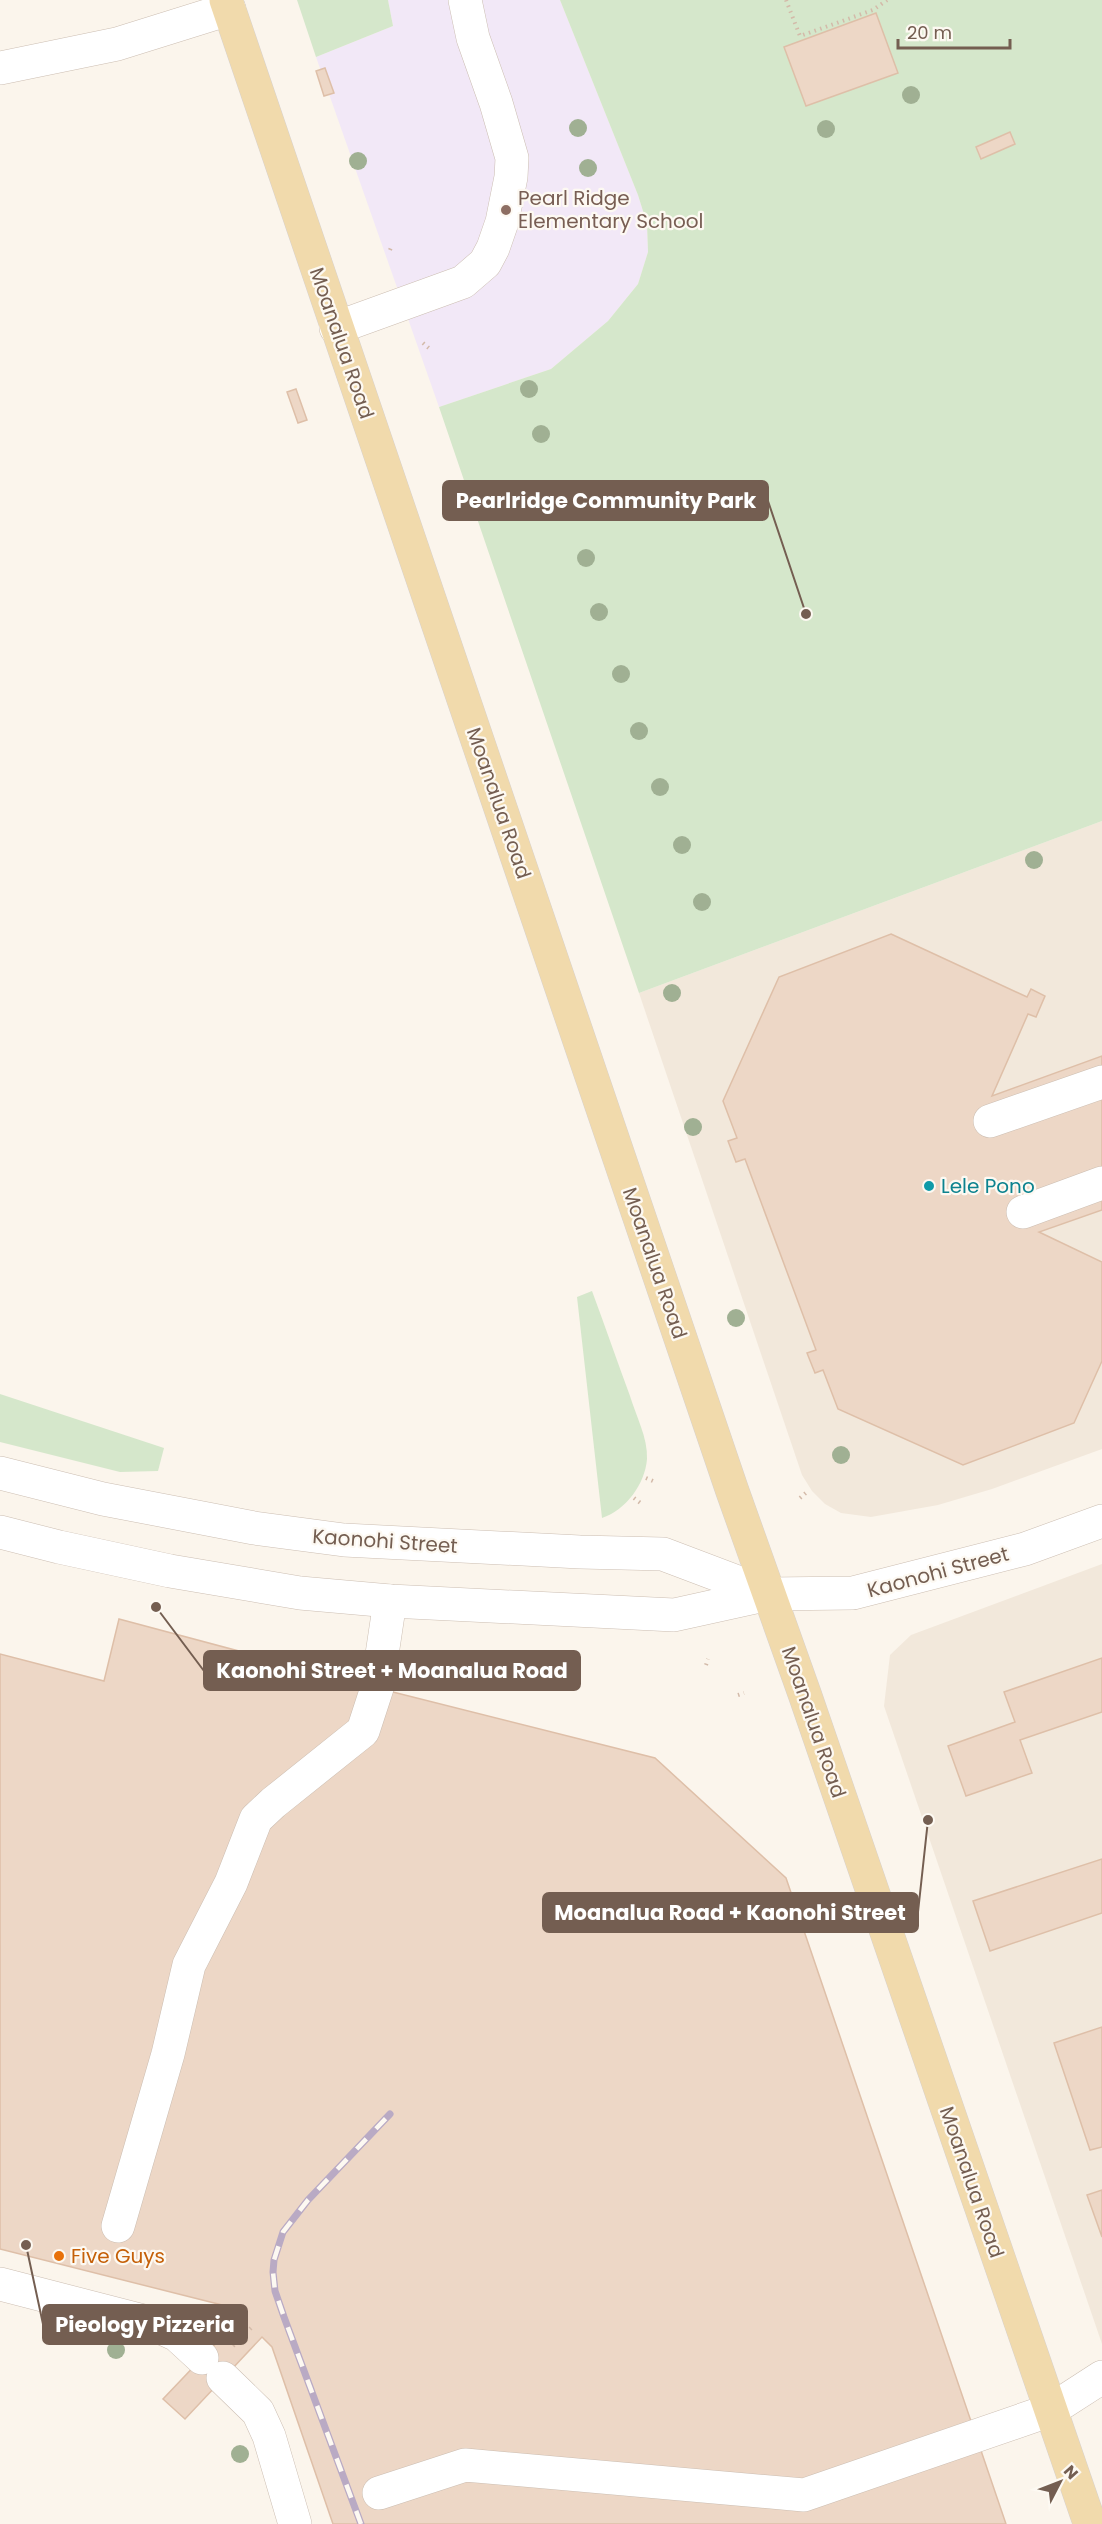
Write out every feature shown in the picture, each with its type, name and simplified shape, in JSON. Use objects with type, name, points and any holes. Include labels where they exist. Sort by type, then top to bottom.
[{"type":"main road","name":"Moanalua Road","points":[[227,4],[769,1594],[1090,2524]]},
{"type":"street","points":[[336,328],[463,282],[485,263],[493,248],[504,211],[511,177],[512,158],[473,38],[465,0]]},
{"type":"street","points":[[0,68],[117,44],[227,4]]},
{"type":"street","points":[[990,1121],[1102,1082]]},
{"type":"street","points":[[1023,1212],[1102,1184]]},
{"type":"street","name":"Kaonohi Street","points":[[0,1473],[103,1499],[254,1528],[332,1538],[580,1552],[663,1554],[769,1594]]},
{"type":"street","name":"Kaonohi Street","points":[[2,1541],[59,1547],[182,1573],[300,1593],[674,1615],[769,1594],[853,1593],[1024,1549],[1102,1521]]},
{"type":"street","points":[[118,2226],[168,2054],[189,1965],[231,1882],[256,1819],[363,1731],[377,1688],[390,1600]]},
{"type":"street","points":[[0,2284],[151,2323],[177,2336],[218,2362],[258,2412],[269,2436],[295,2524]]},
{"type":"street","points":[[379,2493],[465,2465],[804,2495],[1051,2410],[1102,2377]]},
{"type":"path","points":[[786,0],[800,36],[873,10],[887,0]]},
{"type":"path","points":[[390,250],[392,245]]},
{"type":"path","points":[[423,344],[430,349]]},
{"type":"path","points":[[646,1478],[656,1482]]},
{"type":"path","points":[[800,1498],[807,1492]]},
{"type":"path","points":[[634,1498],[643,1505]]},
{"type":"path","points":[[706,1665],[708,1659]]},
{"type":"path","points":[[738,1695],[744,1693]]},
{"type":"path","points":[[218,2362],[252,2327]]},
{"type":"shaded area","name":"Pearl Ridge Elementary School","points":[[388,0],[560,0],[638,195],[647,224],[648,252],[638,284],[608,321],[551,369],[439,407],[316,57],[393,26]]},
{"type":"shaded area","name":"Lele Pono","points":[[1102,821],[1102,1449],[992,1489],[938,1505],[871,1517],[841,1513],[825,1504],[812,1491],[802,1475],[639,993]]},
{"type":"shaded area","points":[[1102,1564],[1102,2344],[884,1706],[890,1655],[911,1635]]},
{"type":"green space","points":[[297,0],[388,0],[393,26],[316,57]]},
{"type":"green space","points":[[560,0],[1102,0],[1102,821],[639,993],[439,407],[551,369],[608,321],[638,284],[648,252],[647,224],[638,195]]},
{"type":"green space","points":[[592,1291],[641,1427],[647,1451],[642,1478],[633,1495],[619,1509],[602,1518],[577,1297]]},
{"type":"green space","points":[[0,1394],[164,1448],[158,1471],[120,1472],[0,1442]]},
{"type":"building","points":[[876,13],[898,73],[806,106],[784,47]]},
{"type":"building","points":[[325,68],[334,93],[324,96],[316,71]]},
{"type":"building","points":[[1010,132],[1015,144],[981,159],[976,147]]},
{"type":"building","points":[[296,389],[307,420],[298,423],[287,392]]},
{"type":"building","name":"Lele Pono","points":[[891,934],[1027,997],[1031,989],[1045,996],[1036,1017],[1028,1014],[992,1096],[1102,1056],[1102,1210],[1039,1232],[1102,1262],[1102,1361],[1074,1423],[963,1465],[838,1409],[823,1370],[815,1373],[807,1353],[816,1350],[745,1159],[736,1162],[728,1141],[737,1138],[723,1101],[779,977]]},
{"type":"building","points":[[119,1619],[377,1688],[655,1758],[786,1878],[1006,2524],[333,2524],[272,2347],[262,2337],[185,2419],[163,2399],[241,2317],[230,2307],[0,2249],[0,1654],[104,1681]]},
{"type":"building","points":[[1102,1658],[1102,1712],[1020,1740],[1032,1773],[966,1796],[948,1746],[1015,1722],[1004,1692]]},
{"type":"building","points":[[1102,1859],[1102,1913],[990,1951],[973,1901]]},
{"type":"building","points":[[1102,2027],[1102,2147],[1090,2150],[1054,2043]]},
{"type":"building","points":[[1102,2190],[1102,2237],[1087,2195]]},
{"type":"railway","points":[[361,2524],[284,2317],[275,2291],[273,2272],[274,2260],[283,2232],[308,2200],[390,2114]]},
{"type":"place","name":"Pearl Ridge Elementary School","points":[[506,210]]},
{"type":"place","name":"Pearlridge Community Park","points":[[806,614]]},
{"type":"place","name":"Lele Pono","points":[[929,1186]]},
{"type":"place","name":"Kaonohi Street + Moanalua Road","points":[[156,1607]]},
{"type":"place","name":"Moanalua Road + Kaonohi Street","points":[[928,1820]]},
{"type":"place","name":"Pieology Pizzeria","points":[[26,2245]]},
{"type":"place","name":"Five Guys","points":[[59,2256]]}]
